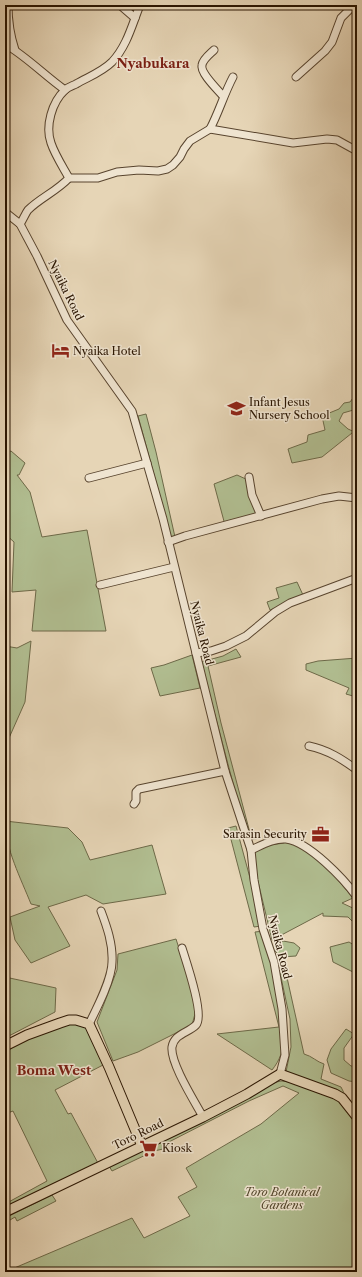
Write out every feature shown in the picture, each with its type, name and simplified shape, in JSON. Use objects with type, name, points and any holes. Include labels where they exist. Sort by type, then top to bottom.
[{"type":"main road","points":[[5,1046],[27,1035],[60,1022],[76,1020],[89,1024],[109,1067],[142,1146]]},
{"type":"main road","name":"Toro Road","points":[[5,1212],[203,1117],[247,1094],[280,1074]]},
{"type":"main road","points":[[280,1074],[335,1094],[342,1098],[357,1117]]},
{"type":"street","points":[[8,5],[8,20],[11,39],[16,50]]},
{"type":"street","points":[[120,5],[135,18]]},
{"type":"street","points":[[69,178],[51,143],[49,129],[52,111],[65,90],[106,68],[113,62],[125,44],[140,5]]},
{"type":"street","points":[[296,77],[325,51],[332,42],[341,18],[354,5]]},
{"type":"street","points":[[5,44],[16,50],[65,90]]},
{"type":"street","points":[[214,50],[205,59],[202,65],[202,71],[223,96]]},
{"type":"street","points":[[5,212],[20,224],[27,211],[69,178],[98,178],[117,172],[139,170],[158,171],[173,165],[190,141],[210,129],[217,116],[223,96],[232,77]]},
{"type":"street","points":[[210,129],[293,143],[327,139],[337,140],[357,151]]},
{"type":"street","name":"Nyaika Road","points":[[20,224],[67,320],[132,411],[168,542],[225,770],[251,850],[254,880],[263,929],[274,962],[282,1009],[285,1055],[280,1074]]},
{"type":"street","points":[[89,478],[147,463]]},
{"type":"street","points":[[249,477],[252,495],[261,516]]},
{"type":"street","points":[[168,542],[330,497],[339,496],[357,498]]},
{"type":"street","points":[[100,585],[174,567]]},
{"type":"street","points":[[196,653],[211,652],[226,646],[246,636],[275,612],[286,605],[357,578]]},
{"type":"street","points":[[309,746],[325,750],[357,770]]},
{"type":"street","points":[[134,804],[136,801],[136,792],[139,789],[225,770]]},
{"type":"street","points":[[251,850],[273,841],[286,839],[298,842],[317,856],[357,897]]},
{"type":"street","points":[[89,1024],[102,996],[112,963],[108,929],[101,911]]},
{"type":"street","points":[[182,948],[195,988],[198,1008],[198,1022],[196,1026],[176,1038],[172,1048],[172,1054],[177,1068],[203,1117]]},
{"type":"green space","points":[[357,397],[357,409],[343,413],[339,421],[348,429],[357,433],[357,445],[352,433],[322,457],[292,463],[288,449],[307,442],[308,435],[325,430],[322,416],[339,409],[344,403],[350,402],[353,398]]},
{"type":"green space","points":[[146,414],[175,537],[171,537],[138,416]]},
{"type":"green space","points":[[11,451],[25,463],[19,475],[17,475],[30,492],[42,537],[87,530],[106,631],[32,631],[36,590],[12,592],[14,542],[5,534],[5,453]]},
{"type":"green space","points":[[237,475],[248,480],[259,515],[225,525],[214,484]]},
{"type":"green space","points":[[297,582],[303,595],[332,589],[270,610],[267,602],[279,598],[276,588]]},
{"type":"green space","points":[[31,641],[25,702],[5,747],[5,646],[17,648]]},
{"type":"green space","points":[[236,649],[241,657],[208,666],[221,723],[250,833],[261,838],[248,840],[201,662],[223,656]]},
{"type":"green space","points":[[192,655],[200,688],[160,696],[151,668]]},
{"type":"green space","points":[[357,658],[357,696],[346,694],[349,688],[306,670],[306,664],[318,661]]},
{"type":"green space","points":[[5,821],[68,828],[82,842],[90,860],[152,845],[166,894],[103,904],[86,895],[48,907],[70,946],[31,963],[15,940],[10,917],[40,906],[31,904],[18,874],[8,842]]},
{"type":"green space","points":[[236,826],[261,926],[254,927],[228,828]]},
{"type":"green space","points":[[288,840],[321,860],[353,898],[342,903],[357,910],[357,926],[348,917],[323,916],[323,913],[272,940],[250,848],[284,843]]},
{"type":"green space","points":[[264,931],[277,988],[282,1035],[281,1054],[272,1070],[217,1034],[279,1027],[255,932]]},
{"type":"green space","points":[[176,939],[192,989],[196,1010],[192,1025],[138,1052],[113,1061],[97,1022],[117,970],[118,954]]},
{"type":"green space","points":[[283,941],[294,943],[300,948],[296,956],[281,957],[275,951],[278,944]]},
{"type":"green space","points":[[349,942],[357,947],[357,974],[333,962],[330,947]]},
{"type":"green space","points":[[280,973],[286,973],[304,1054],[324,1064],[321,1079],[341,1087],[345,1095],[286,1072],[291,1047],[290,1019]]},
{"type":"green space","points":[[5,977],[56,988],[55,1012],[5,1038]]},
{"type":"green space","points":[[68,1023],[76,1023],[86,1027],[103,1065],[55,1090],[68,1114],[71,1113],[99,1165],[5,1212],[5,1204],[47,1181],[13,1111],[5,1114],[5,1047]]},
{"type":"green space","points":[[346,1029],[354,1034],[344,1048],[344,1060],[351,1066],[357,1067],[357,1082],[349,1081],[331,1073],[327,1060],[331,1049]]},
{"type":"green space","name":"Toro Botanical Gardens","points":[[281,1081],[290,1082],[340,1099],[357,1122],[357,1272],[5,1272],[132,1218],[144,1238],[190,1216],[178,1197],[197,1187],[186,1168],[261,1124],[299,1093],[283,1086],[249,1101],[163,1145],[163,1149],[154,1151],[112,1171],[109,1166],[268,1084]]},
{"type":"green space","points":[[52,1195],[56,1201],[17,1221],[15,1217],[5,1223],[5,1218]]},
{"type":"place","name":"Nyaika Hotel","points":[[60,351]]},
{"type":"place","name":"Infant Jesus Nursery School","points":[[236,408]]},
{"type":"place","name":"Sarasin Security","points":[[320,834]]},
{"type":"place","name":"Kiosk","points":[[149,1148]]},
{"type":"district","name":"Nyabukara","points":[[153,63]]},
{"type":"district","name":"Boma West","points":[[54,1070]]}]
